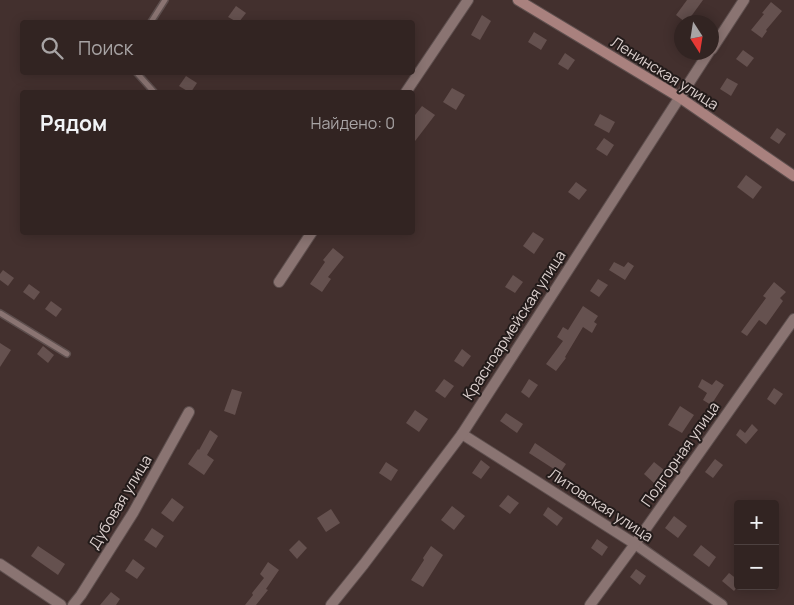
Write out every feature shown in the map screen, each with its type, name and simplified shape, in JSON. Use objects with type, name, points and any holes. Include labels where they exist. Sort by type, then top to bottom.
[{"type":"main road","name":"Ленинская улица","points":[[518,0],[679,97],[794,176]]},
{"type":"street","points":[[407,90],[468,0]]},
{"type":"street","points":[[719,38],[744,0]]},
{"type":"street","name":"Красноармейская улица","points":[[331,605],[462,434],[704,60]]},
{"type":"street","points":[[279,282],[310,235]]},
{"type":"street","name":"Подгорная улица","points":[[590,605],[794,319]]},
{"type":"street","name":"Дубовая улица","points":[[73,605],[133,513],[189,412]]},
{"type":"street","name":"Литовская улица","points":[[462,434],[635,544],[722,605]]},
{"type":"street","points":[[0,564],[61,605]]},
{"type":"lane","points":[[152,20],[165,0]]},
{"type":"lane","points":[[139,75],[152,90]]},
{"type":"lane","points":[[0,313],[67,354]]},
{"type":"building","points":[[687,0],[703,0],[692,15],[676,15]]},
{"type":"building","points":[[771,2],[782,11],[766,30],[762,38],[751,30]]},
{"type":"building","points":[[236,6],[246,13],[241,20],[233,20],[228,17]]},
{"type":"building","points":[[482,15],[491,21],[480,40],[471,35]]},
{"type":"building","points":[[534,32],[547,40],[541,50],[528,42]]},
{"type":"building","points":[[743,50],[754,58],[747,67],[736,59]]},
{"type":"building","points":[[565,53],[575,60],[568,70],[558,64]]},
{"type":"building","points":[[186,76],[197,83],[192,90],[186,90],[179,86]]},
{"type":"building","points":[[727,78],[738,84],[731,96],[720,89]]},
{"type":"building","points":[[452,88],[465,95],[456,110],[443,102]]},
{"type":"building","points":[[422,106],[435,115],[415,141],[415,115]]},
{"type":"building","points":[[600,114],[615,122],[609,133],[594,125]]},
{"type":"building","points":[[777,128],[786,134],[779,144],[770,138]]},
{"type":"building","points":[[604,138],[614,145],[607,156],[596,149]]},
{"type":"building","points":[[746,175],[762,187],[753,199],[737,187]]},
{"type":"building","points":[[576,182],[587,190],[579,200],[568,192]]},
{"type":"building","points":[[533,232],[544,239],[534,254],[523,246]]},
{"type":"building","points":[[333,248],[344,257],[328,277],[331,279],[322,292],[310,284],[325,262],[323,260]]},
{"type":"building","points":[[614,262],[624,267],[628,262],[634,266],[625,280],[609,270]]},
{"type":"building","points":[[3,270],[14,278],[8,286],[0,280],[0,274]]},
{"type":"building","points":[[513,275],[523,282],[515,293],[505,287]]},
{"type":"building","points":[[598,279],[608,285],[599,297],[590,291]]},
{"type":"building","points":[[774,282],[786,292],[780,298],[783,301],[766,325],[759,320],[747,336],[741,332],[766,298],[763,296]]},
{"type":"building","points":[[29,284],[40,292],[34,300],[23,292]]},
{"type":"building","points":[[51,301],[62,309],[56,317],[45,309]]},
{"type":"building","points":[[583,306],[598,316],[594,322],[597,324],[592,333],[583,327],[566,358],[556,371],[546,364],[563,341],[557,337],[563,327],[568,330]]},
{"type":"building","points":[[0,343],[11,350],[0,367]]},
{"type":"building","points":[[43,346],[54,355],[48,363],[37,354]]},
{"type":"building","points":[[462,349],[471,356],[463,367],[454,361]]},
{"type":"building","points":[[444,379],[454,386],[445,398],[435,391]]},
{"type":"building","points":[[529,379],[538,385],[529,398],[521,392]]},
{"type":"building","points":[[702,379],[712,385],[716,380],[724,385],[711,405],[703,400],[707,393],[698,387]]},
{"type":"building","points":[[774,388],[783,394],[775,405],[767,399]]},
{"type":"building","points":[[232,389],[242,392],[235,415],[224,411]]},
{"type":"building","points":[[680,406],[694,415],[682,433],[668,425]]},
{"type":"building","points":[[415,410],[428,419],[419,432],[406,423]]},
{"type":"building","points":[[506,413],[523,424],[517,433],[500,421]]},
{"type":"building","points":[[752,424],[758,430],[746,444],[736,435],[740,429],[745,433]]},
{"type":"building","points":[[210,430],[218,436],[207,455],[214,460],[204,475],[188,464],[199,450]]},
{"type":"building","points":[[535,443],[566,464],[560,473],[529,453]]},
{"type":"building","points":[[715,459],[723,465],[713,478],[705,472]]},
{"type":"building","points":[[481,460],[490,467],[481,479],[472,473]]},
{"type":"building","points":[[386,462],[398,470],[391,481],[379,473]]},
{"type":"building","points":[[654,462],[664,470],[654,483],[644,474]]},
{"type":"building","points":[[508,495],[519,503],[510,514],[499,506]]},
{"type":"building","points":[[172,498],[184,507],[173,522],[161,513]]},
{"type":"building","points":[[452,506],[465,516],[454,530],[441,520]]},
{"type":"building","points":[[548,507],[563,518],[557,526],[543,515]]},
{"type":"building","points":[[331,509],[340,523],[326,532],[317,518]]},
{"type":"building","points":[[674,516],[687,526],[678,538],[665,528]]},
{"type":"building","points":[[152,528],[164,536],[156,548],[144,540]]},
{"type":"building","points":[[597,539],[608,547],[602,556],[591,548]]},
{"type":"building","points":[[299,540],[307,548],[297,559],[289,550]]},
{"type":"building","points":[[701,545],[716,557],[709,567],[693,555]]},
{"type":"building","points":[[38,546],[65,564],[58,575],[31,556]]},
{"type":"building","points":[[431,546],[443,555],[423,587],[411,580]]},
{"type":"building","points":[[133,559],[145,568],[137,579],[125,571]]},
{"type":"building","points":[[268,562],[279,570],[266,589],[268,590],[256,605],[245,605],[264,578],[260,574]]},
{"type":"building","points":[[636,569],[646,576],[640,585],[630,577]]},
{"type":"building","points":[[729,573],[734,577],[735,590],[734,591],[722,581]]},
{"type":"building","points":[[111,592],[120,599],[116,605],[100,605]]}]
